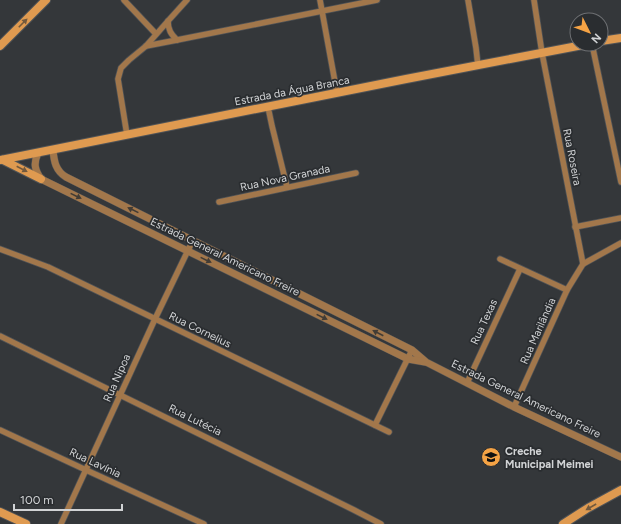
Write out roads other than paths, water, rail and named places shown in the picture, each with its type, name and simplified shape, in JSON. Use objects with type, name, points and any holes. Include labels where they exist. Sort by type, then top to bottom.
[{"type":"main road","points":[[0,46],[46,0]]},
{"type":"main road","points":[[609,40],[621,38]]},
{"type":"main road","name":"Estrada da Água Branca","points":[[1,160],[569,48]]},
{"type":"main road","points":[[1,160],[41,179]]},
{"type":"main road","points":[[563,524],[621,489]]},
{"type":"main road","points":[[0,512],[25,524]]},
{"type":"street","points":[[124,0],[156,34]]},
{"type":"street","points":[[127,135],[118,79],[121,68],[128,60],[146,46],[187,0]]},
{"type":"street","points":[[320,0],[338,93]]},
{"type":"street","points":[[146,46],[377,0]]},
{"type":"street","points":[[468,0],[478,66]]},
{"type":"street","name":"Rua Roseira","points":[[534,0],[542,53],[583,264]]},
{"type":"street","points":[[168,20],[170,32],[177,40]]},
{"type":"street","points":[[594,52],[621,182]]},
{"type":"street","points":[[268,107],[287,187]]},
{"type":"street","name":"Estrada General Americano Freire","points":[[53,150],[55,165],[63,175],[412,350],[426,362],[620,459]]},
{"type":"street","points":[[38,153],[35,161],[35,168],[41,179]]},
{"type":"street","name":"Rua Nova Granada","points":[[219,202],[356,173]]},
{"type":"street","name":"Estrada General Americano Freire","points":[[41,179],[408,360],[426,362]]},
{"type":"street","points":[[576,227],[621,218]]},
{"type":"street","name":"Rua Nipoa","points":[[61,524],[193,240]]},
{"type":"street","points":[[583,264],[621,243]]},
{"type":"street","name":"Rua Cornelius","points":[[0,249],[48,267],[389,432]]},
{"type":"street","points":[[500,259],[567,290]]},
{"type":"street","name":"Rua Marilândia","points":[[514,407],[567,290],[583,264]]},
{"type":"street","name":"Rua Texas","points":[[467,383],[520,268]]},
{"type":"street","name":"Rua Lutécia","points":[[0,336],[381,524]]},
{"type":"street","points":[[375,425],[412,350]]},
{"type":"street","name":"Rua Lavínia","points":[[0,430],[204,524]]},
{"type":"place","name":"Creche Municipal Meimei","points":[[491,457]]}]
